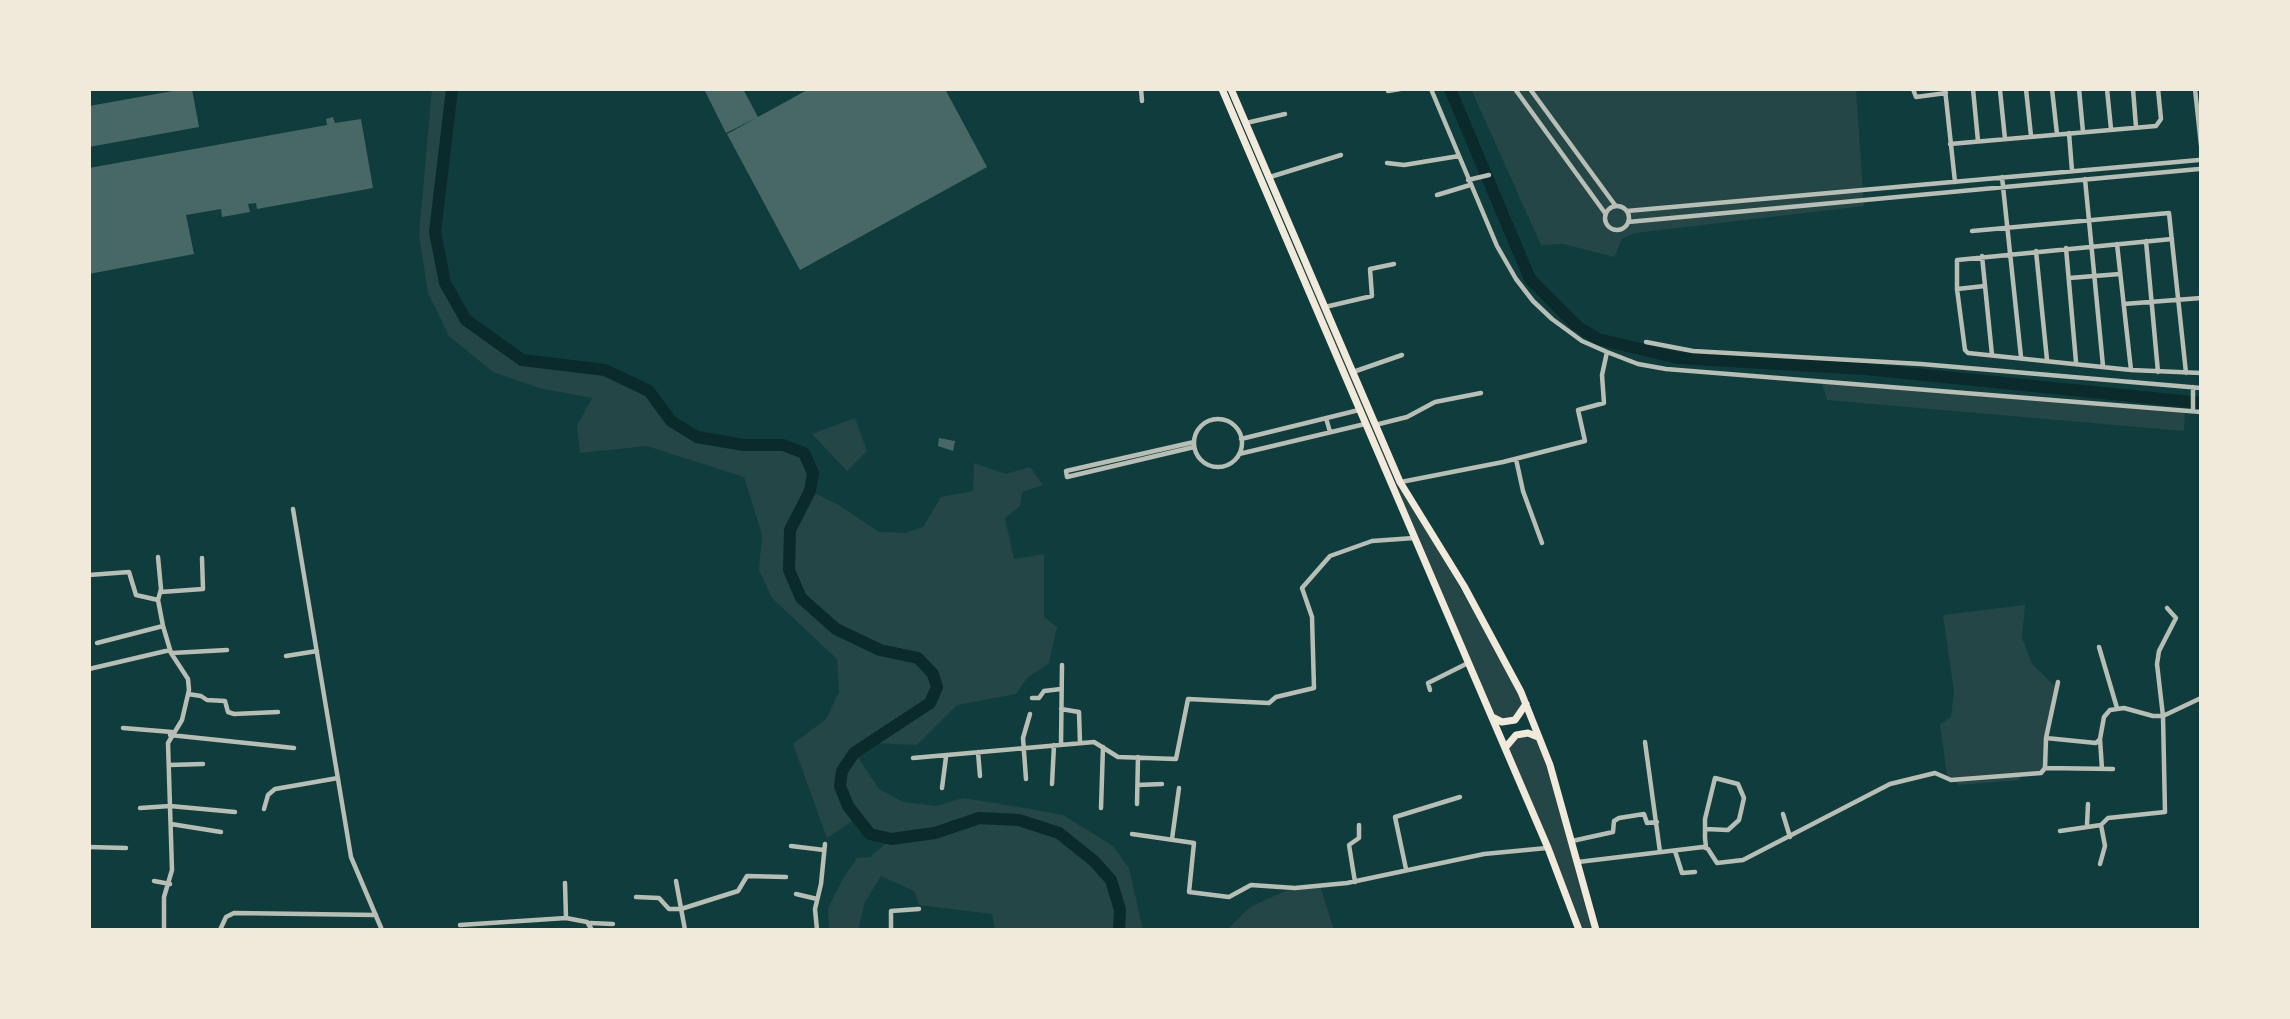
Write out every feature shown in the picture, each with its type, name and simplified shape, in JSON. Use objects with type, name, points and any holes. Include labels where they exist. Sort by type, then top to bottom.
[{"type":"highway","points":[[1222,89],[1325,307],[1400,482],[1502,653],[1526,704],[1572,841],[1596,930]]},
{"type":"highway","points":[[1231,89],[1270,177],[1364,424],[1548,848],[1579,930]]},
{"type":"highway","points":[[1490,715],[1502,722],[1515,720],[1526,704]]},
{"type":"highway","points":[[1505,748],[1516,735],[1528,733],[1539,738]]},
{"type":"street","points":[[1140,89],[1142,101]]},
{"type":"street","points":[[1388,91],[1400,89]]},
{"type":"street","points":[[1431,89],[1497,246],[1524,291],[1543,311],[1573,335],[1607,352],[1638,364],[1666,369],[2193,407],[2201,412]]},
{"type":"street","points":[[1515,89],[1605,213],[1607,226],[1613,230],[1619,230],[1628,222],[2200,170],[2200,159],[1628,211],[1615,205],[1530,89]]},
{"type":"street","points":[[1913,89],[1914,97],[1945,91],[1955,182]]},
{"type":"street","points":[[1973,89],[1978,141]]},
{"type":"street","points":[[2026,89],[2031,136]]},
{"type":"street","points":[[2052,89],[2057,134]]},
{"type":"street","points":[[2079,89],[2083,132]]},
{"type":"street","points":[[2107,89],[2111,129]]},
{"type":"street","points":[[2133,89],[2136,127]]},
{"type":"street","points":[[1950,144],[2160,124],[2158,89]]},
{"type":"street","points":[[2195,89],[2201,145]]},
{"type":"street","points":[[2000,90],[2005,139]]},
{"type":"street","points":[[1246,123],[1285,114]]},
{"type":"street","points":[[2069,133],[2072,171]]},
{"type":"street","points":[[1270,177],[1341,155]]},
{"type":"street","points":[[1387,163],[1404,165],[1459,156]]},
{"type":"street","points":[[1437,195],[1488,176]]},
{"type":"street","points":[[2002,177],[2021,358]]},
{"type":"street","points":[[2085,179],[2103,366]]},
{"type":"street","points":[[1605,213],[1615,205]]},
{"type":"street","points":[[1628,211],[1628,222]]},
{"type":"street","points":[[1972,231],[2167,212],[2171,216],[2186,373]]},
{"type":"street","points":[[2172,239],[1957,260],[1957,289],[1965,352],[2131,370],[2201,373]]},
{"type":"street","points":[[2146,242],[2158,372]]},
{"type":"street","points":[[2117,244],[2131,370]]},
{"type":"street","points":[[2066,248],[2076,362]]},
{"type":"street","points":[[2036,251],[2048,360]]},
{"type":"street","points":[[1982,256],[1992,355]]},
{"type":"street","points":[[1325,307],[1372,296],[1370,269],[1394,264]]},
{"type":"street","points":[[2069,278],[2120,274]]},
{"type":"street","points":[[1957,289],[1985,286]]},
{"type":"street","points":[[2124,304],[2201,298]]},
{"type":"street","points":[[1646,342],[1693,351],[1911,363],[2193,391],[2201,388]]},
{"type":"street","points":[[1400,482],[1516,459],[1585,441],[1578,410],[1604,403],[1602,376],[1607,352]]},
{"type":"street","points":[[1353,372],[1402,355]]},
{"type":"street","points":[[2193,391],[2193,407]]},
{"type":"street","points":[[1375,425],[1407,417],[1435,402],[1480,393]]},
{"type":"street","points":[[1241,439],[1359,410]]},
{"type":"street","points":[[1326,418],[1330,432]]},
{"type":"street","points":[[1239,454],[1241,439],[1234,426],[1216,419],[1199,428],[1194,444],[1201,460],[1214,467],[1228,464],[1239,454],[1364,424]]},
{"type":"street","points":[[1194,444],[1067,477],[1066,471],[1194,444]]},
{"type":"street","points":[[1516,459],[1522,491],[1542,543]]},
{"type":"street","points":[[293,509],[351,857],[382,930]]},
{"type":"street","points":[[913,758],[1096,743],[1115,756],[1178,758],[1188,699],[1269,702],[1278,696],[1314,688],[1312,617],[1302,588],[1338,551],[1372,541],[1414,538]]},
{"type":"street","points":[[158,556],[161,592],[158,600],[163,626],[171,651],[188,679],[188,694],[182,720],[171,734],[170,884],[164,897],[164,930]]},
{"type":"street","points":[[161,592],[203,589],[202,558]]},
{"type":"street","points":[[89,575],[127,571],[132,576],[136,595],[158,600]]},
{"type":"street","points":[[2060,831],[2101,825],[2108,818],[2165,812],[2164,716],[2157,664],[2159,651],[2176,618],[2167,608]]},
{"type":"street","points":[[97,643],[163,626]]},
{"type":"street","points":[[2099,647],[2118,708]]},
{"type":"street","points":[[89,669],[171,651],[227,650]]},
{"type":"street","points":[[286,656],[317,651]]},
{"type":"street","points":[[1430,690],[1428,683],[1468,663]]},
{"type":"street","points":[[1061,744],[1062,665]]},
{"type":"street","points":[[1705,829],[1728,830],[1739,820],[1744,798],[1738,784],[1715,778],[1705,829],[1706,847],[1720,863],[1750,857],[1881,788],[1903,780],[1938,773],[1951,780],[2041,773],[2045,768],[2046,738],[2058,682]]},
{"type":"street","points":[[1032,698],[1039,698],[1044,691],[1061,689]]},
{"type":"street","points":[[188,694],[207,700],[225,701],[228,712],[234,714],[278,712]]},
{"type":"street","points":[[2102,769],[2100,739],[2106,712],[2118,708],[2164,716],[2201,698]]},
{"type":"street","points":[[1061,709],[1079,712],[1080,743]]},
{"type":"street","points":[[1026,779],[1023,738],[1030,714]]},
{"type":"street","points":[[122,728],[294,748]]},
{"type":"street","points":[[2046,738],[2094,743],[2100,739]]},
{"type":"street","points":[[1645,742],[1660,852]]},
{"type":"street","points":[[1052,784],[1054,745]]},
{"type":"street","points":[[1101,808],[1103,747]]},
{"type":"street","points":[[978,752],[979,776]]},
{"type":"street","points":[[942,788],[946,757]]},
{"type":"street","points":[[1137,804],[1138,757]]},
{"type":"street","points":[[169,765],[203,764]]},
{"type":"street","points":[[2045,768],[2113,769]]},
{"type":"street","points":[[264,809],[268,795],[275,789],[338,778]]},
{"type":"street","points":[[1138,785],[1162,784]]},
{"type":"street","points":[[1172,839],[1179,789]]},
{"type":"street","points":[[1406,869],[1395,817],[1460,797]]},
{"type":"street","points":[[2087,825],[2088,804]]},
{"type":"street","points":[[140,808],[170,806],[235,813]]},
{"type":"street","points":[[1572,841],[1613,832],[1614,821],[1619,818],[1644,814],[1647,823],[1657,822]]},
{"type":"street","points":[[1783,814],[1790,837]]},
{"type":"street","points":[[171,824],[221,832]]},
{"type":"street","points":[[1355,882],[1349,845],[1359,838],[1359,825]]},
{"type":"street","points":[[2100,864],[2105,846],[2101,825]]},
{"type":"street","points":[[1132,834],[1195,845],[1190,893],[1229,897],[1251,885],[1295,888],[1355,882],[1484,854],[1548,848]]},
{"type":"street","points":[[791,846],[824,847],[817,898],[817,930]]},
{"type":"street","points":[[89,847],[126,848]]},
{"type":"street","points":[[1578,862],[1706,847]]},
{"type":"street","points":[[1675,850],[1680,871],[1695,872]]},
{"type":"street","points":[[636,897],[659,898],[669,909],[681,909],[738,891],[747,876],[786,877]]},
{"type":"street","points":[[154,881],[170,884]]},
{"type":"street","points":[[676,881],[685,930]]},
{"type":"street","points":[[565,883],[566,918]]},
{"type":"street","points":[[796,894],[817,898]]},
{"type":"street","points":[[891,930],[891,911],[919,909]]},
{"type":"street","points":[[220,930],[226,916],[234,914],[376,915]]},
{"type":"street","points":[[460,925],[566,918],[613,924]]},
{"type":"street","points":[[590,923],[592,930]]},
{"type":"shaded area","points":[[432,89],[452,89],[440,166],[435,232],[445,283],[466,320],[522,359],[605,370],[649,391],[671,421],[697,437],[744,445],[783,445],[804,453],[813,473],[810,491],[837,504],[879,532],[905,533],[923,527],[941,497],[973,491],[974,463],[1006,474],[1030,467],[1043,485],[1022,492],[1020,506],[1005,518],[1014,559],[1044,554],[1044,617],[1057,627],[1049,663],[1027,678],[1016,694],[957,705],[917,745],[870,743],[855,753],[879,789],[903,802],[936,806],[963,798],[1063,815],[1113,846],[1129,868],[1143,930],[995,929],[992,914],[919,905],[914,891],[881,876],[865,902],[858,930],[829,930],[828,908],[844,877],[857,858],[870,857],[890,840],[870,834],[857,818],[827,838],[793,744],[826,719],[839,692],[837,659],[772,598],[759,570],[762,535],[744,477],[647,446],[580,453],[577,426],[592,398],[539,388],[493,372],[449,336],[428,293],[419,235]]},
{"type":"shaded area","points":[[1471,89],[1856,89],[1864,206],[1635,233],[1622,239],[1614,257],[1564,244],[1541,245]]},
{"type":"shaded area","points":[[1306,263],[1400,482],[1526,704],[1520,716],[1495,720],[1299,266]]},
{"type":"shaded area","points":[[1821,379],[2185,412],[2184,431],[1827,400]]},
{"type":"shaded area","points":[[855,418],[867,451],[847,471],[812,434]]},
{"type":"shaded area","points":[[2025,605],[2022,638],[2032,664],[2055,686],[2049,727],[2048,771],[2020,774],[2020,780],[1959,785],[1947,776],[1940,724],[1951,717],[1954,691],[1943,615]]},
{"type":"shaded area","points":[[1516,735],[1539,738],[1596,930],[1579,930],[1505,748]]},
{"type":"shaded area","points":[[1320,886],[1334,930],[1227,930],[1250,907],[1292,888]]},
{"type":"building","points":[[192,89],[199,127],[89,147],[89,106]]},
{"type":"building","points":[[704,89],[743,89],[758,117],[726,133]]},
{"type":"building","points":[[809,89],[945,89],[987,167],[800,270],[727,134]]},
{"type":"building","points":[[333,117],[335,123],[361,119],[373,188],[257,209],[256,203],[248,204],[250,212],[222,217],[221,209],[186,215],[194,254],[89,274],[89,168],[327,125],[326,119]]},
{"type":"building","points":[[939,438],[955,441],[953,451],[938,446]]},
{"type":"waterway","points":[[452,89],[435,232],[445,283],[466,320],[522,360],[605,370],[649,391],[671,421],[697,437],[744,445],[783,445],[804,453],[813,473],[810,491],[790,530],[789,570],[801,598],[836,629],[880,650],[918,658],[933,674],[937,687],[930,703],[854,753],[842,771],[840,786],[848,806],[870,834],[891,839],[935,833],[979,818],[1019,820],[1059,833],[1094,861],[1111,880],[1120,910],[1119,930]]},
{"type":"waterway","points":[[1450,89],[1530,279],[1577,326],[1598,339],[1678,358],[1866,369],[2201,403]]}]
